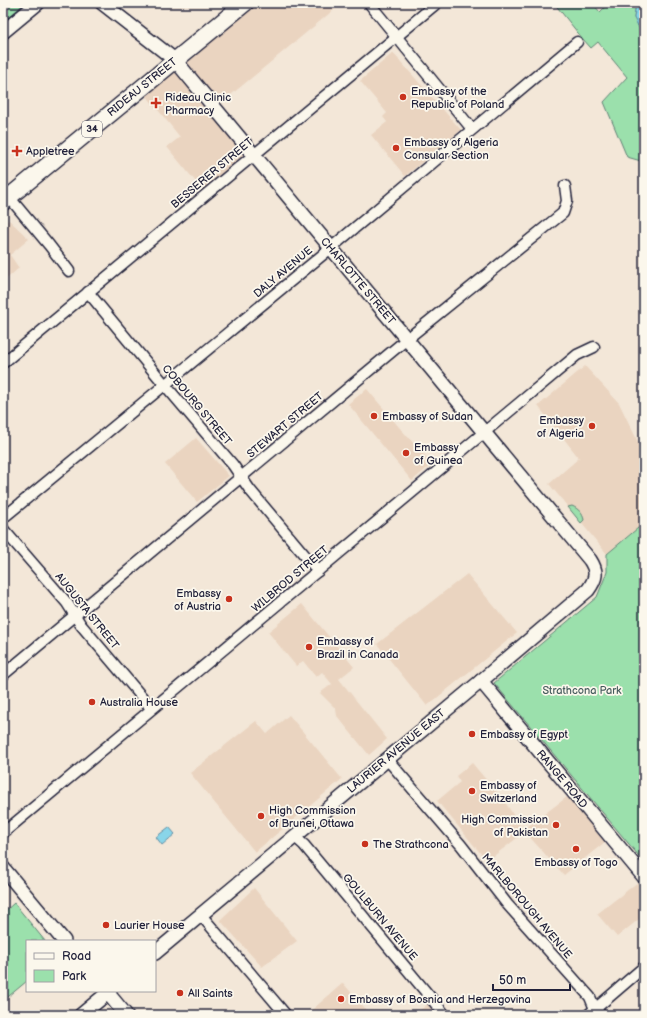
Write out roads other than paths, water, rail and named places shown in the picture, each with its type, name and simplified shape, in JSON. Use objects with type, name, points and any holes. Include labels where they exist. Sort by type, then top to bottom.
[{"type":"main road","name":"RIDEAU STREET","points":[[6,200],[245,3]]},
{"type":"street","points":[[3,32],[38,3]]},
{"type":"street","name":"CHARLOTTE STREET","points":[[102,3],[175,60],[590,560],[595,570],[595,576]]},
{"type":"street","points":[[369,3],[472,129]]},
{"type":"street","name":"BESSERER STREET","points":[[3,363],[437,3]]},
{"type":"street","name":"DALY AVENUE","points":[[3,518],[331,248],[577,42]]},
{"type":"street","name":"STEWART STREET","points":[[3,675],[407,339],[563,213],[567,201],[565,186]]},
{"type":"street","points":[[6,200],[49,245],[69,271]]},
{"type":"street","name":"COBOURG STREET","points":[[88,292],[164,385],[233,465],[250,490],[318,571]]},
{"type":"street","name":"WILBROD STREET","points":[[3,833],[578,355],[594,347]]},
{"type":"street","name":"AUGUSTA STREET","points":[[3,529],[67,603],[81,625],[151,709]]},
{"type":"street","name":"LAURIER AVENUE EAST","points":[[156,952],[588,590],[595,576]]},
{"type":"street","name":"RANGE ROAD","points":[[481,681],[644,877]]},
{"type":"street","name":"MARLBOROUGH AVENUE","points":[[387,759],[461,845],[507,904],[590,997],[595,1013]]},
{"type":"street","name":"GOULBURN AVENUE","points":[[294,836],[304,845],[445,1015]]},
{"type":"street","points":[[3,868],[63,940]]},
{"type":"street","points":[[201,915],[286,1015]]},
{"type":"street","points":[[595,1013],[644,967]]},
{"type":"street","points":[[81,1015],[108,992],[126,1015]]},
{"type":"water","points":[[636,3],[644,3],[644,37],[634,18]]},
{"type":"water","points":[[169,827],[175,834],[162,845],[156,837]]},
{"type":"place","name":"Embassy of the Republic of Poland","points":[[403,97]]},
{"type":"place","name":"Rideau Clinic Pharmacy","points":[[156,103]]},
{"type":"place","name":"Embassy of Algeria Consular Section","points":[[396,148]]},
{"type":"place","name":"Appletree","points":[[17,151]]},
{"type":"place","name":"Embassy of Sudan","points":[[374,416]]},
{"type":"place","name":"Embassy of Algeria","points":[[592,426]]},
{"type":"place","name":"Embassy of Guinea","points":[[406,453]]},
{"type":"place","name":"Embassy of Austria","points":[[229,599]]},
{"type":"place","name":"Embassy of Brazil in Canada","points":[[309,647]]},
{"type":"place","name":"Australia House","points":[[92,702]]},
{"type":"place","name":"Embassy of Egypt","points":[[472,734]]},
{"type":"place","name":"Embassy of Switzerland","points":[[472,791]]},
{"type":"place","name":"High Commission of Brunei, Ottawa","points":[[261,816]]},
{"type":"place","name":"High Commission of Pakistan","points":[[556,825]]},
{"type":"place","name":"The Strathcona","points":[[365,844]]},
{"type":"place","name":"Embassy of Togo","points":[[576,849]]},
{"type":"place","name":"Laurier House","points":[[106,925]]},
{"type":"place","name":"All Saints","points":[[180,993]]},
{"type":"place","name":"Embassy of Bosnia and Herzegovina","points":[[341,999]]},
{"type":"park label","name":"Strathcona Park","points":[[582,690]]}]
